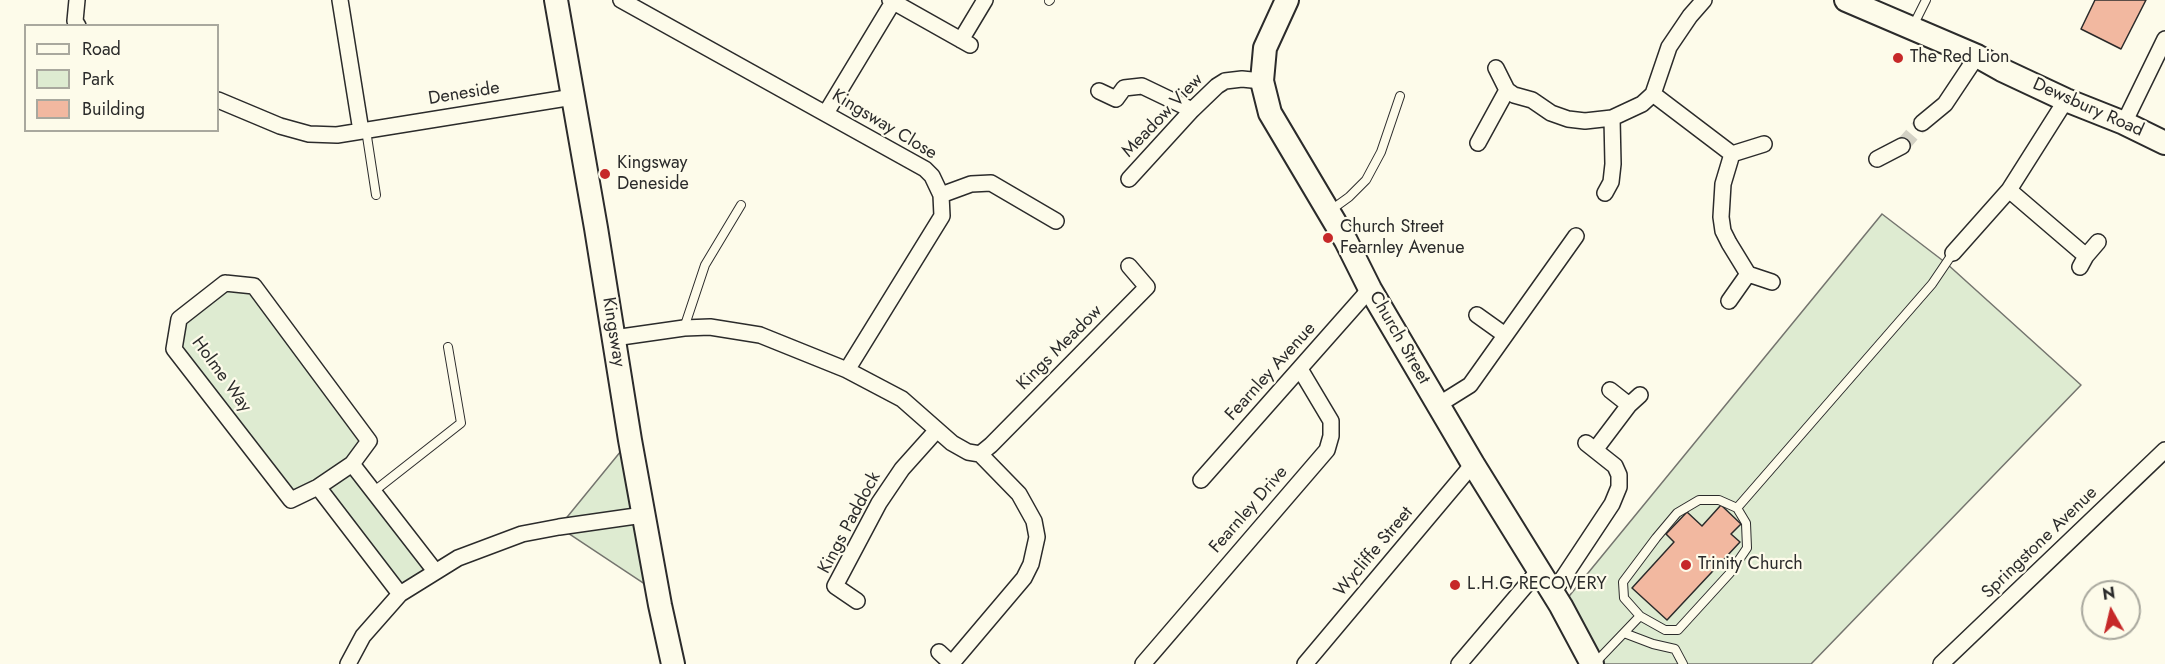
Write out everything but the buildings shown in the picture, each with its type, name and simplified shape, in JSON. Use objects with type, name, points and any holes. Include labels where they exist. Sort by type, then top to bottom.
[{"type":"street","points":[[77,0],[75,21],[77,24]]},
{"type":"street","points":[[340,0],[363,130]]},
{"type":"street","name":"Kingsway","points":[[556,0],[643,515],[673,664]]},
{"type":"street","name":"Kingsway Close","points":[[621,0],[925,169],[932,176],[941,195]]},
{"type":"street","points":[[826,113],[892,1],[966,42],[985,0]]},
{"type":"street","name":"Church Street","points":[[1287,0],[1265,48],[1262,81],[1270,113],[1346,241],[1370,289],[1473,464],[1553,593],[1593,664]]},
{"type":"street","points":[[1496,68],[1507,90],[1514,95],[1532,100],[1551,113],[1568,119],[1585,121],[1612,118],[1642,104],[1653,94],[1670,46],[1704,0]]},
{"type":"street","name":"Dewsbury Road","points":[[1846,0],[1977,56],[2066,100],[2124,123],[2165,143]]},
{"type":"street","points":[[2124,123],[2165,39]]},
{"type":"street","points":[[1922,123],[1945,104],[1977,56]]},
{"type":"street","name":"Meadow View","points":[[1129,179],[1192,110],[1225,81],[1242,79],[1262,81]]},
{"type":"street","points":[[1099,91],[1116,99],[1124,88],[1142,86],[1192,110]]},
{"type":"street","points":[[1478,143],[1507,90]]},
{"type":"street","points":[[1653,94],[1732,154]]},
{"type":"street","name":"Deneside","points":[[219,100],[280,126],[309,134],[337,135],[573,97]]},
{"type":"street","points":[[1953,253],[2009,190],[2066,100]]},
{"type":"street","points":[[1605,193],[1611,182],[1612,173],[1612,118]]},
{"type":"street","points":[[1732,154],[1764,144]]},
{"type":"street","points":[[1877,159],[1902,146]]},
{"type":"street","points":[[1732,154],[1723,184],[1722,224],[1729,243],[1748,274],[1773,282]]},
{"type":"street","points":[[847,370],[936,228],[942,216],[941,195],[971,184],[991,183],[1056,221]]},
{"type":"street","points":[[2009,190],[2083,262],[2098,242]]},
{"type":"street","points":[[1438,405],[1470,385],[1576,236]]},
{"type":"street","name":"Kings Meadow","points":[[980,454],[992,445],[1147,287],[1128,266]]},
{"type":"street","points":[[1729,301],[1748,274]]},
{"type":"street","name":"Holme Way","points":[[225,283],[254,286],[369,441],[352,464],[318,487],[291,500],[174,349],[179,319],[225,283]]},
{"type":"street","name":"Fearnley Avenue","points":[[1201,480],[1370,289]]},
{"type":"street","points":[[1477,315],[1505,335]]},
{"type":"street","points":[[614,338],[684,328],[710,327],[760,335],[847,370],[902,399],[952,444],[968,452],[980,454],[1019,494],[1034,521],[1037,537],[1031,564],[1024,578],[952,664],[939,652]]},
{"type":"street","name":"Fearnley Drive","points":[[1143,664],[1327,450],[1331,436],[1331,421],[1300,369]]},
{"type":"street","points":[[1553,593],[1612,504],[1619,487],[1619,475],[1615,466],[1590,447],[1634,400],[1610,390]]},
{"type":"street","name":"Kings Paddock","points":[[857,601],[835,586],[879,503],[902,470],[936,430]]},
{"type":"street","name":"Springstone Avenue","points":[[1941,664],[2165,450]]},
{"type":"street","points":[[352,464],[435,571]]},
{"type":"street","name":"Wycliffe Street","points":[[1305,664],[1473,464]]},
{"type":"street","points":[[318,487],[400,594]]},
{"type":"street","points":[[348,664],[363,636],[400,594],[458,558],[522,534],[643,515]]},
{"type":"street","points":[[1459,664],[1539,570]]},
{"type":"lane","points":[[1912,28],[1926,0]]},
{"type":"lane","points":[[1328,212],[1349,197],[1366,180],[1380,152],[1400,96]]},
{"type":"lane","points":[[363,130],[376,195]]},
{"type":"lane","points":[[684,328],[705,265],[741,205]]},
{"type":"lane","points":[[1737,508],[1932,284],[1953,253]]},
{"type":"lane","points":[[373,492],[461,423],[448,347]]},
{"type":"lane","points":[[1699,500],[1719,500],[1737,508],[1746,523],[1747,548],[1730,573],[1708,598],[1678,630],[1665,630],[1640,616],[1624,598],[1623,582],[1677,513],[1699,500]]},
{"type":"lane","points":[[1593,664],[1640,616]]},
{"type":"lane","points":[[1624,633],[1653,644],[1675,649],[1683,664]]},
{"type":"green space","points":[[1882,214],[1946,263],[2081,385],[1811,664],[1592,664],[1561,606]]},
{"type":"green space","points":[[225,283],[254,286],[369,441],[352,464],[435,571],[400,594],[318,487],[291,500],[174,349],[179,319]]},
{"type":"green space","points":[[630,440],[657,592],[559,527]]},
{"type":"tunnel","points":[[1902,146],[1922,123]]},
{"type":"place","name":"The Red Lion","points":[[1898,58]]},
{"type":"place","name":"Kingsway Deneside","points":[[605,174]]},
{"type":"place","name":"Church Street Fearnley Avenue","points":[[1328,238]]},
{"type":"place","name":"Trinity Church","points":[[1686,565]]},
{"type":"place","name":"L.H.G RECOVERY","points":[[1455,585]]}]
